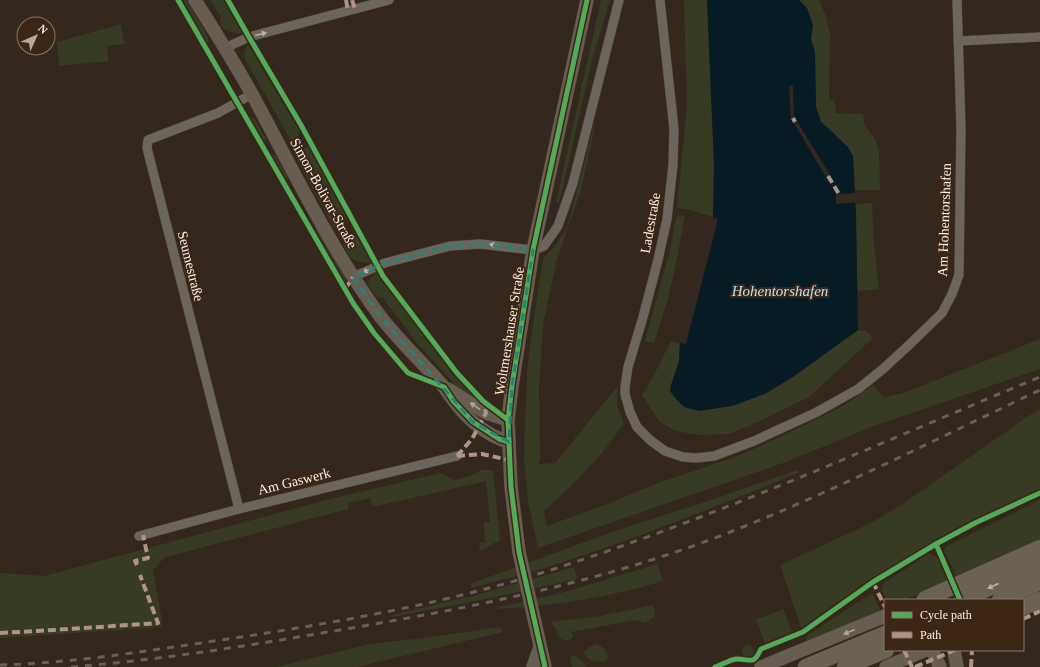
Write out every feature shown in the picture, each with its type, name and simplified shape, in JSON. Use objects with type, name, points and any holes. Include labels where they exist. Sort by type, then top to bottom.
[{"type":"highway","points":[[926,599],[1040,548]]},
{"type":"highway","points":[[1002,599],[1031,581],[1040,565]]},
{"type":"highway","points":[[966,599],[1031,581]]},
{"type":"highway","points":[[1024,607],[1040,600]]},
{"type":"highway","points":[[806,667],[884,634]]},
{"type":"highway","points":[[845,667],[884,651]]},
{"type":"street","name":"Simon-Bolivar-Straße","points":[[195,0],[252,94],[310,203],[353,277],[381,317],[444,387],[454,402],[473,422],[499,439],[509,442]]},
{"type":"street","points":[[225,48],[249,37],[389,0]]},
{"type":"street","name":"Woltmershauser Straße","points":[[545,667],[519,552],[511,488],[508,420],[533,250],[587,0]]},
{"type":"street","points":[[353,277],[385,263],[450,246],[480,244],[533,250],[544,246],[558,226],[573,183],[619,0]]},
{"type":"street","name":"Ladestraße","points":[[650,440],[637,427],[630,412],[625,394],[625,387],[628,367],[658,260],[666,219],[673,165],[674,130],[660,0]]},
{"type":"street","name":"Am Hohentorshafen","points":[[650,440],[665,451],[683,457],[696,458],[714,456],[754,441],[817,412],[858,389],[883,369],[942,313],[952,294],[959,275],[961,127],[958,0]]},
{"type":"street","points":[[958,41],[1040,37]]},
{"type":"street","name":"Seumestraße","points":[[239,508],[147,148],[148,140],[218,113],[252,94]]},
{"type":"street","name":"Simon-Bolivar-Straße","points":[[444,387],[454,391],[486,413],[508,420]]},
{"type":"street","name":"Am Gaswerk","points":[[140,536],[239,508],[457,456]]},
{"type":"street","points":[[761,667],[884,616]]},
{"type":"street","name":"Woltmershauser Straße","points":[[533,667],[540,647]]},
{"type":"street","points":[[886,667],[924,651]]},
{"type":"street","points":[[932,651],[940,667]]},
{"type":"street","points":[[954,651],[957,667]]},
{"type":"highlighted area","points":[[480,244],[533,250],[512,386],[509,442],[473,422],[381,317],[353,277],[385,263],[450,246]]},
{"type":"green space","points":[[183,0],[187,0],[208,37],[208,45]]},
{"type":"green space","points":[[210,0],[223,0],[242,33],[230,32],[220,25],[221,17]]},
{"type":"green space","points":[[601,0],[610,0],[592,61],[559,203],[556,202]]},
{"type":"green space","points":[[684,0],[707,0],[714,164],[713,217],[686,209],[677,208],[687,106]]},
{"type":"green space","points":[[799,0],[819,0],[825,14],[830,34],[829,99],[834,100],[836,113],[863,114],[865,126],[875,139],[879,151],[880,190],[855,190],[853,156],[835,134],[821,122],[816,107],[815,53],[811,39],[813,25]]},
{"type":"green space","points":[[121,24],[124,44],[107,46],[108,61],[59,66],[57,42]]},
{"type":"green space","points":[[248,45],[299,130],[298,136],[291,141],[244,57],[245,50]]},
{"type":"green space","points":[[249,116],[255,119],[266,139],[264,144]]},
{"type":"green space","points":[[595,126],[581,190],[557,259],[543,324],[539,387],[540,459],[538,464],[555,463],[617,387],[617,406],[624,423],[587,470],[544,511],[547,526],[610,503],[658,483],[738,456],[843,406],[873,385],[884,397],[904,393],[1040,339],[1040,369],[874,426],[786,462],[538,548],[528,501],[524,459],[527,372],[531,337],[543,259],[556,245],[567,227],[593,128]]},
{"type":"green space","points":[[310,146],[347,217],[344,223],[337,228],[334,228],[297,160],[301,151]]},
{"type":"green space","points":[[269,153],[275,155],[288,177],[286,182]]},
{"type":"green space","points":[[872,203],[874,244],[879,289],[857,291],[856,204]]},
{"type":"green space","points":[[685,215],[667,302],[654,343],[645,341],[670,250],[676,217]]},
{"type":"green space","points":[[315,230],[319,230],[347,277],[345,283]]},
{"type":"green space","points":[[355,232],[371,263],[354,260],[348,254],[343,245]]},
{"type":"green space","points":[[377,272],[459,381],[470,393],[483,402],[480,406],[458,388],[417,343],[383,298],[377,297],[367,284],[371,277]]},
{"type":"green space","points":[[858,330],[866,331],[873,338],[809,397],[760,421],[729,434],[698,435],[676,431],[659,421],[642,395],[671,341],[680,343],[679,361],[670,391],[793,377]]},
{"type":"green space","points":[[1040,409],[1040,489],[968,522],[935,540],[872,578],[801,628],[780,565],[871,523],[904,503]]},
{"type":"green space","points":[[482,470],[493,470],[500,540],[480,551],[479,543],[485,542],[484,523],[490,522],[486,481],[373,507],[370,498],[348,503],[348,509],[166,557],[156,568],[153,569],[163,627],[0,638],[0,573],[44,576],[334,498],[441,473],[454,480],[470,476]]},
{"type":"green space","points":[[797,470],[798,473],[739,497],[650,532],[590,553],[538,570],[472,588],[470,584],[612,532]]},
{"type":"green space","points":[[1040,500],[1040,541],[957,578],[944,551],[945,547]]},
{"type":"green space","points":[[930,553],[937,557],[948,582],[906,599],[886,599],[881,589],[884,583]]},
{"type":"green space","points":[[658,564],[663,581],[643,587],[582,600],[540,606],[499,609],[499,607],[561,593]]},
{"type":"green space","points":[[574,567],[577,579],[392,617],[391,615],[476,595]]},
{"type":"green space","points":[[872,593],[881,611],[808,642],[805,637]]},
{"type":"green space","points":[[653,605],[655,611],[654,617],[645,623],[636,620],[571,632],[573,635],[571,639],[565,641],[558,637],[556,629],[550,622],[600,616]]},
{"type":"green space","points":[[783,609],[792,632],[765,643],[756,620]]},
{"type":"green space","points":[[501,627],[503,632],[357,667],[275,667],[370,644]]},
{"type":"green space","points":[[597,644],[606,651],[608,658],[606,661],[593,661],[584,653],[588,648]]},
{"type":"green space","points":[[746,645],[750,645],[754,651],[750,657],[746,657],[742,653],[742,649]]},
{"type":"green space","points":[[573,655],[580,659],[587,667],[572,667],[570,657]]},
{"type":"water","name":"Hohentorshafen","points":[[707,0],[799,0],[807,8],[813,25],[811,39],[815,53],[816,107],[821,122],[848,147],[853,156],[856,217],[858,330],[793,377],[765,394],[732,406],[699,411],[684,407],[670,391],[679,361],[680,343],[686,344],[718,219],[713,217],[714,164]]},
{"type":"pier","points":[[789,86],[793,86],[794,118],[791,118]]},
{"type":"pier","points":[[797,121],[830,175],[826,177],[794,123]]},
{"type":"pier","points":[[857,193],[858,202],[836,204],[836,194]]},
{"type":"railway","points":[[0,665],[57,662],[228,639],[397,610],[522,579],[624,545],[744,500],[1040,377]]},
{"type":"railway","points":[[71,667],[137,661],[202,652],[383,623],[529,593],[625,568],[673,553],[761,520],[881,466],[1040,390]]},
{"type":"marked path","points":[[346,0],[348,11]]},
{"type":"marked path","points":[[352,0],[355,9]]},
{"type":"marked path","points":[[793,118],[795,122]]},
{"type":"marked path","points":[[828,176],[839,194]]},
{"type":"marked path","points":[[345,289],[353,277]]},
{"type":"marked path","points":[[457,456],[472,439],[486,413],[483,402]]},
{"type":"marked path","points":[[457,456],[482,454],[509,460]]},
{"type":"marked path","points":[[137,565],[135,561],[148,558],[143,535]]},
{"type":"marked path","points":[[0,633],[158,623],[140,575]]},
{"type":"marked path","points":[[873,582],[884,605]]},
{"type":"marked path","points":[[1024,619],[1040,611]]},
{"type":"marked path","points":[[904,651],[912,667]]},
{"type":"marked path","points":[[915,667],[953,651]]},
{"type":"marked path","points":[[971,667],[972,651]]},
{"type":"cycle path","points":[[178,0],[353,303],[374,333],[408,373],[444,387],[454,402],[473,422],[499,439],[509,442]]},
{"type":"cycle path","points":[[228,0],[301,125],[383,276],[457,373],[483,401],[508,420]]},
{"type":"cycle path","points":[[545,667],[519,552],[511,487],[508,420],[533,250],[587,0]]},
{"type":"cycle path","points":[[715,667],[735,659],[754,660],[761,649],[803,632],[873,582],[936,544],[975,523],[1040,493]]},
{"type":"cycle path","points":[[936,544],[960,599]]}]
